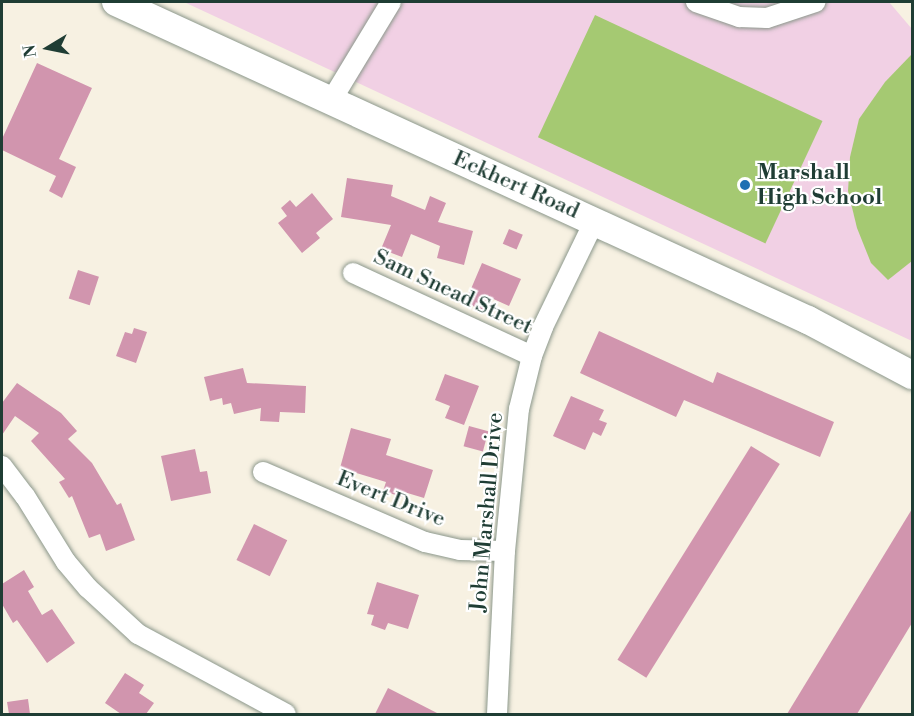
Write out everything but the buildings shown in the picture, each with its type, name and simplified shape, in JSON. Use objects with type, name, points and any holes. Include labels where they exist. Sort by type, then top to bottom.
[{"type":"main road","name":"Eckhert Road","points":[[116,2],[595,220],[808,320],[912,375]]},
{"type":"street","points":[[331,101],[391,2]]},
{"type":"street","points":[[696,2],[739,17],[767,18],[815,2]]},
{"type":"street","name":"John Marshall Drive","points":[[497,714],[505,551],[514,435],[532,356],[567,274],[595,220]]},
{"type":"street","name":"Sam Snead Street","points":[[353,273],[532,356]]},
{"type":"street","points":[[2,466],[25,496],[66,562],[88,588],[138,634],[285,714]]},
{"type":"street","name":"Evert Drive","points":[[263,472],[425,542],[460,550],[505,551]]},
{"type":"shaded area","name":"Marshall High School","points":[[184,2],[889,2],[912,29],[912,341]]},
{"type":"green space","points":[[595,15],[822,121],[765,243],[538,137]]},
{"type":"green space","points":[[912,54],[912,261],[888,280],[871,263],[857,228],[848,191],[850,157],[859,119],[885,82]]},
{"type":"place","name":"Marshall High School","points":[[745,185]]}]
